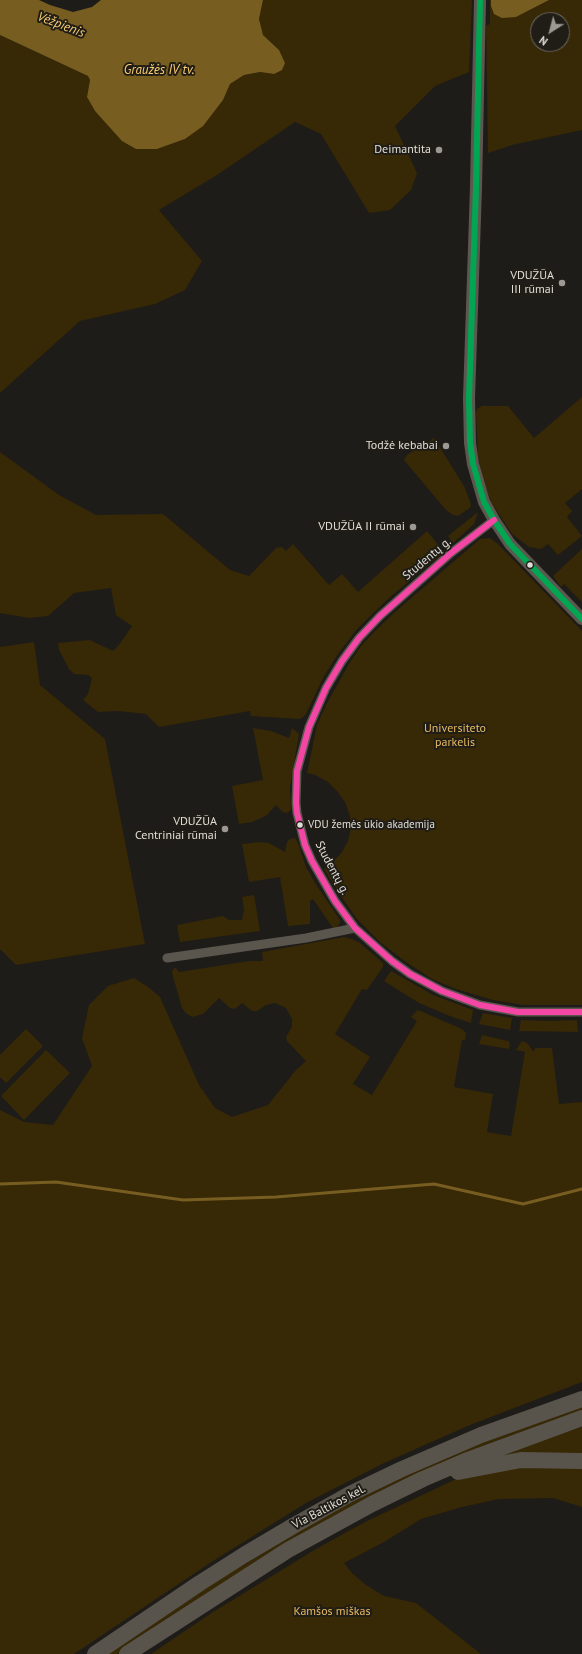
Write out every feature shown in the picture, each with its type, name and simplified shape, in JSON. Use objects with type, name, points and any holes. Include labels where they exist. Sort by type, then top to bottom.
[{"type":"highway","name":"Via Baltikos kel.","points":[[95,1654],[244,1555],[350,1494],[402,1469],[481,1435],[580,1399]]},
{"type":"highway","name":"Via Baltikos kel.","points":[[127,1654],[288,1550],[372,1504],[423,1479],[523,1439],[582,1418]]},
{"type":"highway","points":[[423,1479],[521,1460],[582,1461]]},
{"type":"main road","points":[[480,0],[469,419],[473,464],[484,502],[510,544],[582,619]]},
{"type":"street","name":"Studentų g.","points":[[494,520],[408,591],[359,638],[342,661],[326,688],[309,727],[298,771],[296,783],[296,803],[305,845],[318,873],[335,901],[355,928],[404,970],[456,998],[480,1005],[518,1012],[582,1012]]},
{"type":"street","points":[[167,958],[306,938],[355,928]]},
{"type":"green space","points":[[263,0],[472,0],[469,72],[435,86],[395,126],[417,173],[411,190],[390,210],[369,213],[321,134],[295,122],[217,175],[159,210],[202,261],[185,290],[155,304],[80,321],[0,393],[0,35],[88,76],[90,80],[87,97],[95,111],[136,149],[157,149],[185,139],[223,100],[230,84],[244,75],[260,72],[274,74],[279,50],[263,35],[259,19]]},
{"type":"green space","points":[[490,0],[491,6],[516,17],[549,0],[582,0],[582,130],[512,145],[488,153],[486,26],[490,24]]},
{"type":"green space","points":[[582,397],[582,489],[565,503],[572,511],[567,517],[582,536],[558,555],[548,544],[541,549],[529,547],[512,534],[491,502],[484,484],[478,456],[476,413],[477,409],[482,406],[508,406],[534,438]]},
{"type":"green space","points":[[434,438],[464,486],[470,501],[471,507],[458,516],[453,515],[446,510],[404,460],[407,455]]},
{"type":"green space","points":[[0,452],[59,495],[96,515],[163,514],[230,570],[249,576],[276,548],[282,547],[286,551],[293,544],[329,585],[342,574],[358,592],[427,531],[444,552],[389,598],[357,629],[324,676],[306,714],[303,717],[299,719],[251,716],[250,711],[159,727],[146,714],[118,711],[98,712],[83,700],[88,694],[92,678],[88,675],[74,674],[69,669],[59,650],[58,643],[90,640],[113,651],[119,645],[132,626],[116,615],[111,588],[74,593],[48,616],[29,618],[0,613]]},
{"type":"green space","points":[[478,512],[474,524],[453,543],[448,536]]},
{"type":"green space","name":"Universiteto parkelis","points":[[490,538],[498,544],[582,631],[582,1005],[523,1005],[493,1000],[456,989],[432,979],[406,962],[380,942],[357,919],[324,869],[342,852],[348,841],[351,828],[350,816],[345,802],[337,791],[328,782],[315,775],[307,773],[317,725],[326,705],[349,664],[361,646],[375,631],[480,539]]},
{"type":"green space","points":[[582,549],[582,602],[564,584],[561,587],[553,576]]},
{"type":"green space","points":[[34,642],[40,685],[105,739],[145,944],[16,965],[0,949],[0,647]]},
{"type":"green space","points":[[253,728],[271,731],[289,738],[292,728],[299,734],[290,788],[291,810],[287,813],[283,812],[276,805],[267,815],[252,822],[239,824],[232,786],[263,780]]},
{"type":"green space","points":[[295,838],[306,867],[340,920],[340,923],[336,928],[333,928],[313,899],[310,901],[310,924],[288,926],[280,877],[249,882],[242,844],[259,842],[269,843],[285,852],[287,842],[290,839]]},
{"type":"green space","points":[[254,895],[260,931],[180,942],[177,925],[223,916],[229,920],[242,920],[244,910],[242,897]]},
{"type":"green space","points":[[344,937],[360,943],[383,963],[383,967],[367,990],[362,989],[335,1034],[370,1057],[353,1084],[372,1095],[417,1021],[411,1017],[418,1010],[462,1029],[466,1033],[465,1040],[462,1040],[454,1087],[493,1094],[487,1132],[511,1136],[525,1052],[516,1050],[522,1041],[527,1043],[534,1052],[535,1048],[552,1048],[559,1104],[582,1102],[582,1382],[470,1425],[384,1463],[306,1503],[213,1561],[74,1654],[0,1654],[0,1110],[24,1122],[53,1125],[92,1066],[82,1038],[89,1005],[108,986],[134,978],[160,997],[199,1085],[215,1108],[232,1117],[268,1105],[296,1070],[306,1061],[287,1041],[286,1037],[292,1027],[292,1019],[286,1008],[275,1003],[266,1005],[257,1011],[252,1011],[242,1003],[235,1009],[230,1008],[219,998],[203,1014],[192,1017],[182,1008],[172,973],[173,969],[176,968],[179,972],[249,961],[263,961],[262,952]]},
{"type":"green space","points":[[391,971],[433,995],[473,1010],[471,1023],[419,1003],[384,981]]},
{"type":"green space","points":[[483,1013],[512,1018],[510,1030],[479,1024]]},
{"type":"green space","points":[[521,1020],[577,1020],[578,1032],[519,1031]]},
{"type":"green space","points":[[26,1029],[43,1046],[6,1083],[0,1077],[0,1055]]},
{"type":"green space","points":[[482,1035],[508,1041],[510,1043],[509,1049],[479,1044]]},
{"type":"green space","points":[[46,1050],[70,1073],[24,1120],[1,1096]]},
{"type":"green space","points":[[582,1407],[582,1413],[512,1436],[151,1631],[117,1654],[107,1654],[220,1579],[326,1515],[419,1469],[508,1431]]},
{"type":"green space","points":[[582,1427],[582,1455],[498,1456],[566,1432]]},
{"type":"green space","name":"Kamšos miškas","points":[[519,1466],[582,1467],[582,1507],[553,1498],[499,1499],[462,1507],[421,1519],[384,1542],[344,1563],[352,1573],[366,1585],[384,1596],[416,1603],[481,1654],[151,1654],[213,1612],[316,1549],[365,1522],[454,1480],[487,1471]]},
{"type":"water","name":"Graužės IV tv.","points":[[0,0],[39,0],[73,12],[92,7],[101,0],[263,0],[259,19],[263,35],[279,50],[285,63],[282,70],[274,74],[260,72],[244,75],[230,84],[223,100],[203,126],[185,139],[157,149],[136,149],[122,141],[95,111],[87,97],[90,80],[88,76],[0,35]]},
{"type":"water","points":[[491,0],[549,0],[516,17],[502,18],[494,14],[491,6]]},
{"type":"waterway","points":[[0,1184],[56,1182],[183,1200],[276,1197],[434,1184],[523,1204],[582,1189]]},
{"type":"transit line","points":[[480,0],[469,398],[470,443],[473,464],[484,502],[510,544],[582,619]]},
{"type":"transit line","points":[[494,520],[451,553],[380,616],[359,638],[342,661],[326,688],[309,727],[297,771],[297,813],[305,845],[312,861],[335,901],[355,928],[392,961],[410,974],[442,991],[480,1005],[518,1012],[582,1012]]},
{"type":"place","name":"Deimantita","points":[[439,150]]},
{"type":"place","name":"VDUŽŪA III rūmai","points":[[562,283]]},
{"type":"place","name":"Todžė kebabai","points":[[446,446]]},
{"type":"place","name":"VDUŽŪA II rūmai","points":[[413,527]]},
{"type":"place","name":"VDU žemės ūkio akademija","points":[[300,825]]},
{"type":"place","name":"VDUŽŪA Centriniai rūmai","points":[[225,829]]},
{"type":"water label","name":"Vėžpienis","points":[[61,25]]}]
